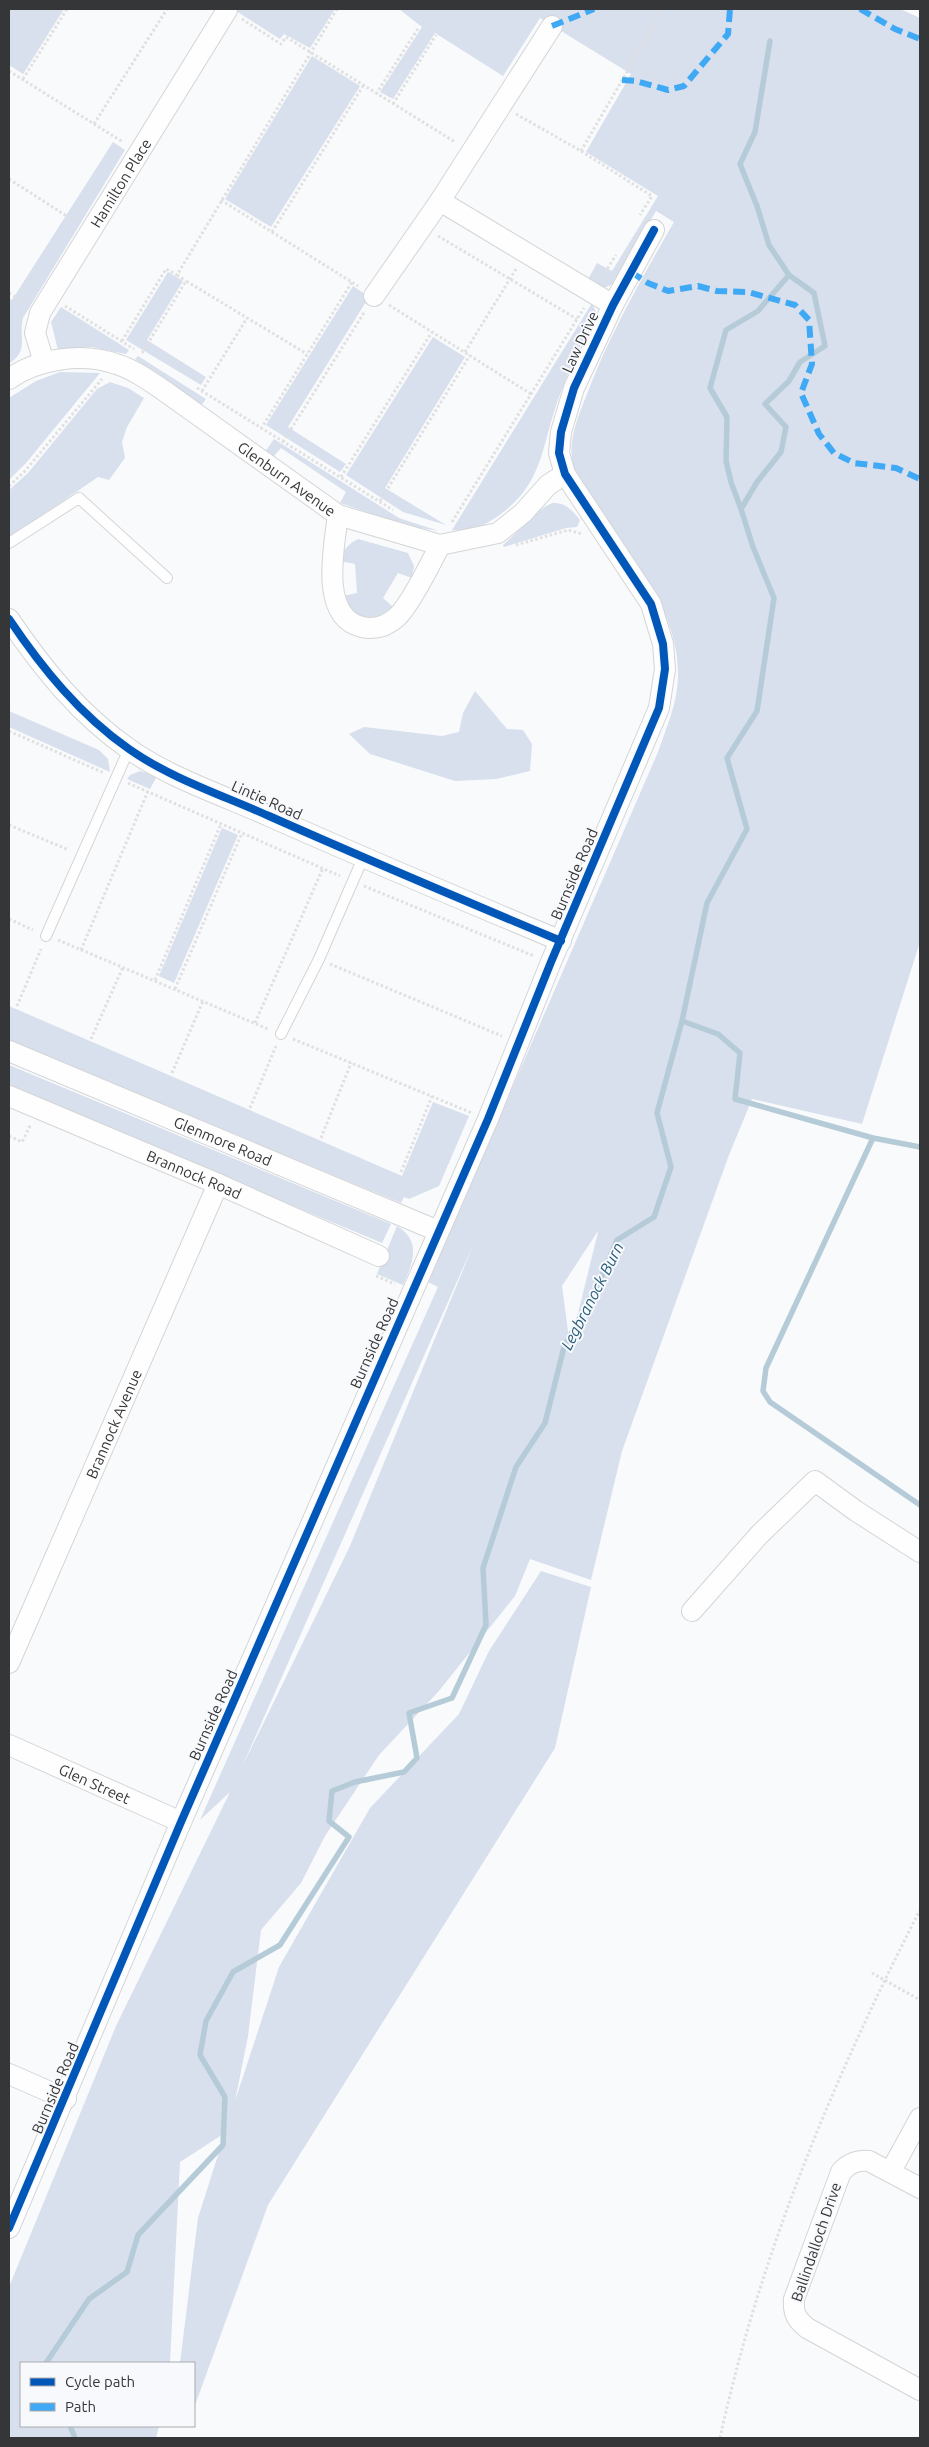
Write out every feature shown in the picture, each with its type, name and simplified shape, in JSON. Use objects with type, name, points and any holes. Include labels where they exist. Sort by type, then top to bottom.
[{"type":"street","name":"Hamilton Place","points":[[44,362],[35,333],[40,313],[227,10]]},
{"type":"street","points":[[382,300],[440,201],[552,26]]},
{"type":"street","points":[[440,201],[525,254],[613,305]]},
{"type":"street","name":"Law Drive","points":[[565,474],[559,454],[561,432],[574,388],[613,305],[646,225]]},
{"type":"street","name":"Glenburn Avenue","points":[[9,379],[44,362],[85,358],[115,363],[163,390],[338,515],[440,545],[498,534],[523,513],[548,485],[565,474]]},
{"type":"street","name":"Burnside Road","points":[[9,2228],[66,2098],[181,1822],[488,1119],[551,962],[659,708],[665,669],[663,644],[651,604],[565,474]]},
{"type":"street","points":[[338,515],[332,559],[334,600],[340,612],[348,621],[362,626],[375,628],[388,624],[399,615],[440,545]]},
{"type":"street","name":"Lintie Road","points":[[9,619],[38,662],[79,707],[129,749],[167,771],[363,858],[561,941]]},
{"type":"street","name":"Glenmore Road","points":[[9,1051],[438,1231]]},
{"type":"street","name":"Brannock Road","points":[[9,1096],[218,1184],[379,1256]]},
{"type":"street","name":"Brannock Avenue","points":[[9,1663],[218,1184]]},
{"type":"street","points":[[692,1611],[759,1535],[816,1482],[856,1511],[920,1552]]},
{"type":"street","name":"Glen Street","points":[[9,1745],[181,1822]]},
{"type":"street","points":[[9,2074],[66,2098]]},
{"type":"street","points":[[891,2171],[920,2118]]},
{"type":"street","name":"Ballindalloch Drive","points":[[920,2188],[869,2161],[860,2160],[846,2166],[841,2172],[794,2299],[795,2316],[807,2328],[920,2390]]},
{"type":"lane","points":[[9,543],[80,498],[167,578]]},
{"type":"lane","points":[[46,936],[129,749]]},
{"type":"lane","points":[[281,1034],[319,959],[363,858]]},
{"type":"path","points":[[23,79],[67,9]]},
{"type":"path","points":[[94,124],[167,9]]},
{"type":"path","points":[[177,275],[338,9]]},
{"type":"path","points":[[581,151],[653,27],[660,9]]},
{"type":"path","points":[[227,10],[282,44],[286,38],[472,153]]},
{"type":"path","points":[[376,94],[420,27]]},
{"type":"path","points":[[393,104],[436,35]]},
{"type":"path","points":[[9,71],[140,153]]},
{"type":"path","points":[[272,232],[364,86]]},
{"type":"path","points":[[502,106],[581,151],[652,196],[646,225]]},
{"type":"path","points":[[9,179],[91,232]]},
{"type":"path","points":[[434,233],[577,319]]},
{"type":"path","points":[[440,545],[617,253]]},
{"type":"path","points":[[465,352],[525,254]]},
{"type":"path","points":[[122,341],[166,269],[307,354]]},
{"type":"path","points":[[142,353],[186,281]]},
{"type":"path","points":[[262,429],[352,282]]},
{"type":"path","points":[[51,297],[149,358]]},
{"type":"path","points":[[283,442],[382,300],[395,297]]},
{"type":"path","points":[[202,391],[247,318]]},
{"type":"path","points":[[341,477],[432,332]]},
{"type":"path","points":[[9,486],[25,471],[115,363],[131,357],[136,350]]},
{"type":"path","points":[[380,501],[470,355]]},
{"type":"path","points":[[194,386],[395,511]]},
{"type":"path","points":[[513,546],[568,530],[609,541]]},
{"type":"path","points":[[9,731],[352,881],[551,962]]},
{"type":"path","points":[[81,950],[148,791]]},
{"type":"path","points":[[154,980],[221,824]]},
{"type":"path","points":[[9,825],[82,856]]},
{"type":"path","points":[[175,989],[242,832]]},
{"type":"path","points":[[255,1024],[323,868]]},
{"type":"path","points":[[9,919],[255,1024],[488,1119]]},
{"type":"path","points":[[17,1006],[46,936]]},
{"type":"path","points":[[319,959],[519,1044]]},
{"type":"path","points":[[91,1039],[123,967]]},
{"type":"path","points":[[172,1073],[202,1001]]},
{"type":"path","points":[[250,1108],[281,1034]]},
{"type":"path","points":[[321,1138],[351,1063]]},
{"type":"path","points":[[401,1172],[432,1096]]},
{"type":"path","points":[[9,1136],[22,1142],[39,1108]]},
{"type":"path","points":[[720,2438],[752,2317],[802,2168],[851,2052],[920,1910]]},
{"type":"path","points":[[872,1973],[920,2000]]},
{"type":"shaded area","points":[[9,9],[64,9],[23,74],[9,65]]},
{"type":"shaded area","points":[[233,9],[335,9],[310,48],[284,34],[280,39]]},
{"type":"shaded area","points":[[399,9],[900,9],[920,18],[920,942],[862,1124],[752,1099],[729,1155],[622,1451],[591,1580],[530,1559],[515,1596],[438,1692],[379,1755],[325,1836],[301,1883],[261,1930],[248,2036],[235,2101],[279,1967],[370,1808],[459,1714],[489,1651],[541,1571],[591,1587],[555,1748],[268,2205],[195,2405],[195,2362],[180,2362],[198,2218],[225,2133],[180,2162],[170,2362],[20,2362],[20,2427],[159,2427],[156,2438],[9,2438],[9,2287],[116,2026],[230,1792],[200,1820],[438,1287],[428,1282],[658,752],[676,695],[678,676],[677,653],[664,611],[643,573],[576,475],[571,451],[575,426],[596,371],[627,306],[674,222],[656,211],[613,284],[600,290],[587,281],[597,263],[612,271],[658,196],[586,152],[631,74],[540,18],[503,76],[435,33],[393,99],[380,92],[422,27]],"holes":[[[598,1232],[570,1346],[562,1286]],[[474,1243],[350,1546],[241,1769]]]},
{"type":"shaded area","points":[[312,56],[360,86],[271,227],[225,199]]},
{"type":"shaded area","points":[[113,142],[125,150],[23,318],[21,348],[15,359],[9,364],[9,298],[12,300]]},
{"type":"shaded area","points":[[168,272],[183,281],[147,340],[206,377],[201,385],[126,340]]},
{"type":"shaded area","points":[[353,286],[369,297],[288,427],[346,464],[340,472],[266,425]]},
{"type":"shaded area","points":[[592,303],[596,312],[563,387],[539,464],[532,479],[511,506],[495,518],[474,528],[452,530]]},
{"type":"shaded area","points":[[61,307],[129,350],[126,354],[92,347],[58,350],[51,322]]},
{"type":"shaded area","points":[[433,337],[465,357],[385,488],[446,525],[403,512],[346,475]]},
{"type":"shaded area","points":[[138,356],[206,399],[201,406],[135,359]]},
{"type":"shaded area","points":[[60,372],[100,373],[26,463],[9,480],[9,398],[36,381]]},
{"type":"shaded area","points":[[110,382],[128,388],[144,398],[127,427],[122,442],[125,458],[109,480],[98,477],[9,538],[9,490],[28,473],[97,389]]},
{"type":"shaded area","points":[[274,439],[399,518],[439,531],[407,526],[340,503],[346,492],[281,448],[272,458],[265,452]]},
{"type":"shaded area","points":[[553,503],[562,504],[571,510],[580,520],[577,527],[566,528],[504,547],[503,545],[535,515]]},
{"type":"shaded area","points":[[358,539],[408,553],[414,566],[412,578],[398,573],[383,598],[393,607],[374,619],[368,619],[355,613],[343,596],[357,593],[355,564],[340,561],[346,548]]},
{"type":"shaded area","points":[[475,691],[507,729],[523,730],[532,744],[530,771],[496,779],[455,781],[370,754],[349,734],[364,727],[442,736],[459,732],[463,713]]},
{"type":"shaded area","points":[[9,711],[99,750],[108,759],[110,772],[9,727]]},
{"type":"shaded area","points":[[140,771],[157,776],[150,789],[127,779],[130,775]]},
{"type":"shaded area","points":[[222,828],[238,835],[174,983],[159,976]]},
{"type":"shaded area","points":[[9,1006],[402,1176],[433,1102],[469,1116],[439,1186],[409,1199],[404,1197],[401,1203],[9,1041]]},
{"type":"shaded area","points":[[9,1065],[391,1224],[382,1243],[9,1087]]},
{"type":"shaded area","points":[[397,1226],[405,1232],[413,1245],[410,1269],[403,1285],[377,1274]]},
{"type":"waterway","name":"Legbranock Burn","points":[[47,2362],[89,2299],[127,2272],[138,2235],[223,2145],[225,2097],[200,2055],[206,2021],[233,1972],[280,1945],[349,1837],[329,1821],[332,1791],[355,1782],[404,1772],[417,1758],[409,1713],[452,1698],[486,1625],[483,1568],[516,1467],[545,1423],[564,1347],[601,1278],[617,1240],[654,1217],[671,1167],[657,1113],[682,1021],[707,903],[747,829],[727,758],[757,711],[774,598],[753,547],[741,509],[757,482],[781,452],[786,427],[765,404],[789,381],[800,362],[825,346],[814,293],[789,275],[769,245],[757,206],[740,164],[755,132],[770,41]]},
{"type":"waterway","name":"Legbranock Burn","points":[[741,509],[726,461],[727,417],[710,388],[726,330],[758,311],[789,275]]},
{"type":"waterway","points":[[682,1021],[718,1034],[740,1053],[735,1099],[873,1138],[920,1147]]},
{"type":"waterway","points":[[873,1138],[766,1368],[763,1391],[770,1402],[920,1505]]},
{"type":"waterway","name":"Legbranock Burn","points":[[70,2427],[75,2438]]},
{"type":"marked path","points":[[552,26],[594,9]]},
{"type":"marked path","points":[[622,80],[636,81],[668,90],[684,86],[728,34],[730,9]]},
{"type":"marked path","points":[[860,9],[895,29],[920,39]]},
{"type":"marked path","points":[[631,272],[648,283],[668,291],[698,286],[717,291],[748,292],[795,305],[809,320],[812,364],[801,393],[819,434],[834,453],[854,463],[896,468],[920,479]]},
{"type":"cycle path","points":[[9,2228],[181,1822],[488,1119],[551,962],[659,708],[665,669],[663,644],[651,604],[565,474],[559,453],[561,432],[574,388],[613,305],[654,230]]},
{"type":"cycle path","points":[[9,619],[49,673],[78,706],[111,736],[162,769],[197,786],[561,941]]}]
